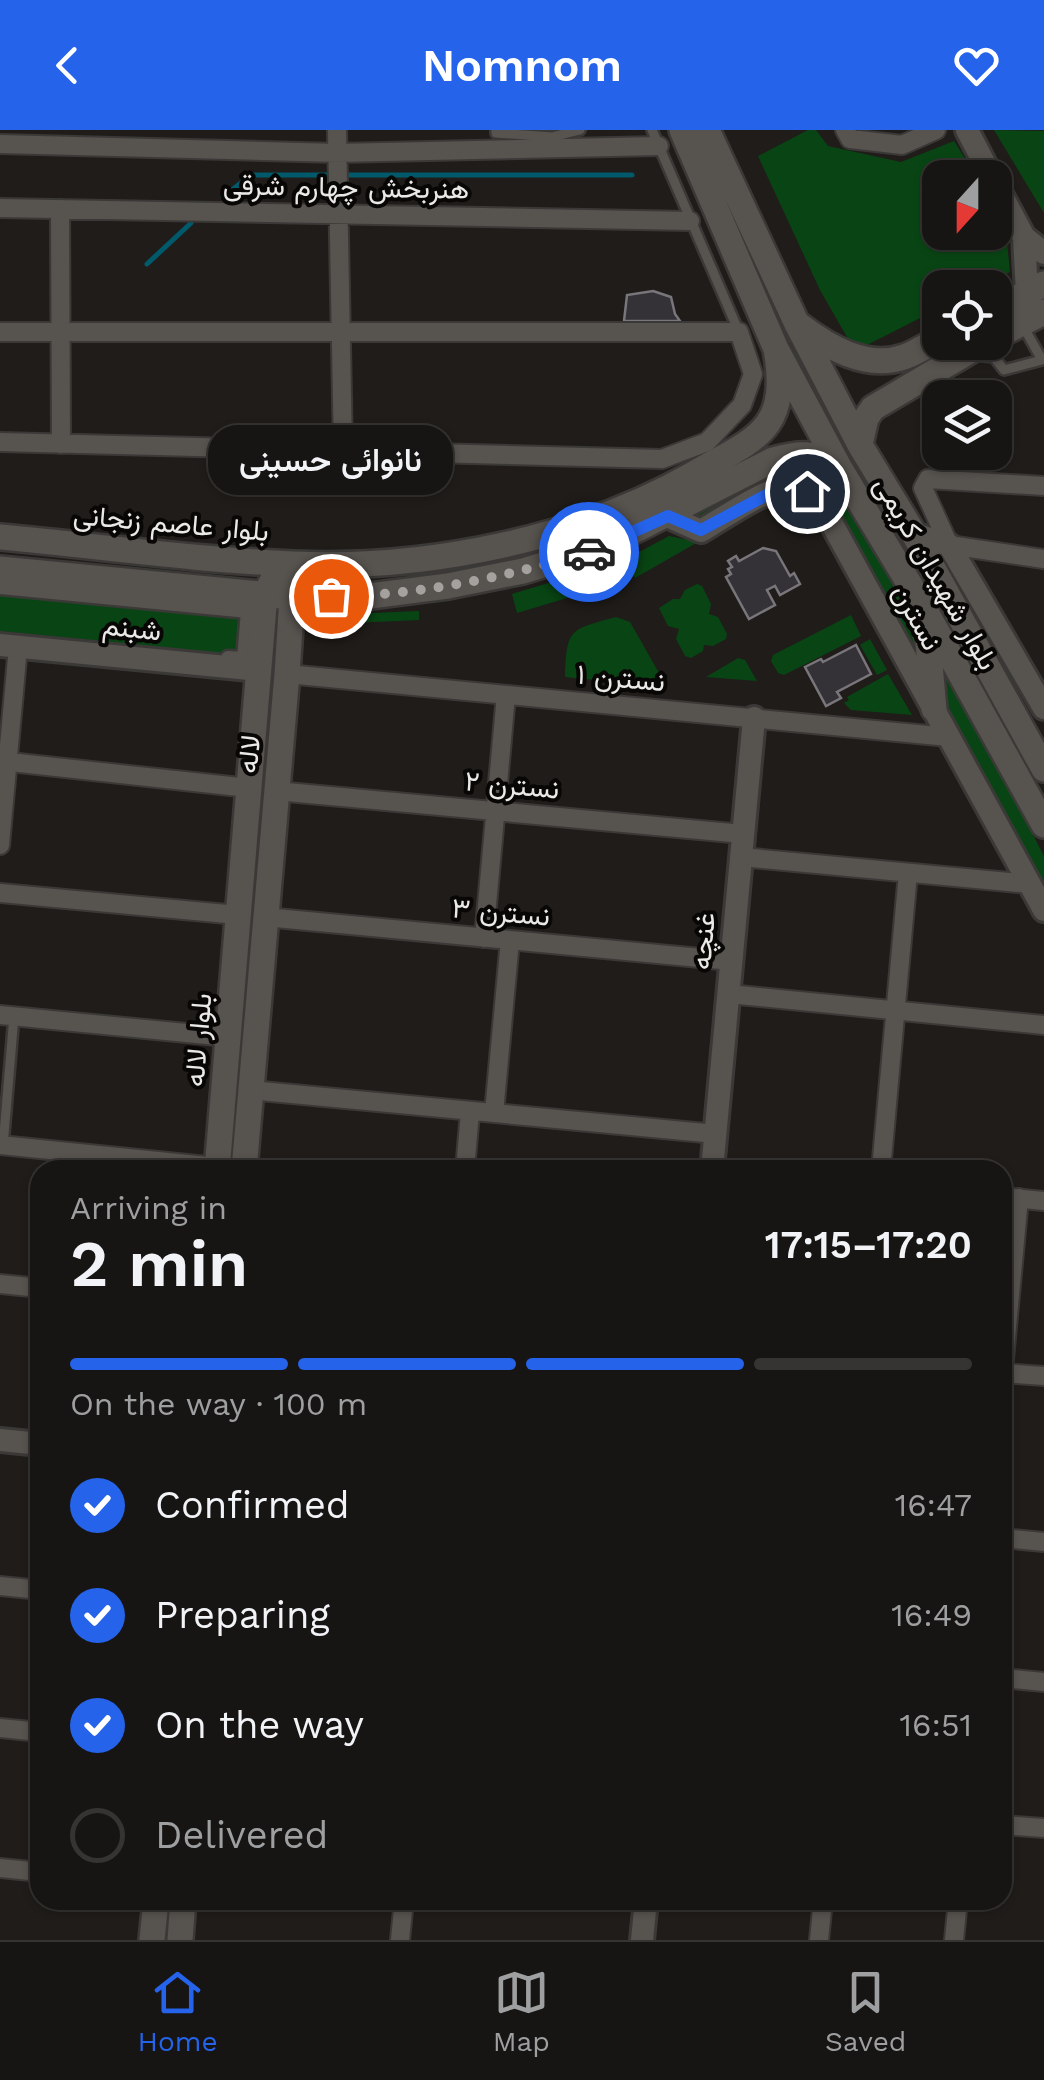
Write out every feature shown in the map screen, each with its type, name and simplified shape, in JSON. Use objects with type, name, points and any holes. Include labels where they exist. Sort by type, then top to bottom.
[{"type":"main road","name":"بلوار شهیدان کریمی","points":[[682,130],[776,349],[1044,825]]},
{"type":"main road","name":"بلوار شهیدان کریمی","points":[[707,130],[797,324],[860,444],[1044,769]]},
{"type":"main road","points":[[1012,325],[1036,308]]},
{"type":"main road","points":[[797,324],[836,349],[872,361],[904,357],[922,348]]},
{"type":"main road","name":"بلوار عاصم زنجانی","points":[[0,536],[281,563],[368,564],[514,543],[592,522],[642,501],[760,437],[776,408],[780,390],[776,349]]},
{"type":"main road","points":[[860,444],[866,418],[873,408],[954,360]]},
{"type":"main road","points":[[0,569],[292,597],[370,596],[523,572],[600,548],[773,460],[814,454],[839,467]]},
{"type":"main road","points":[[265,594],[281,563]]},
{"type":"main road","points":[[281,563],[292,597]]},
{"type":"main road","name":"لاله","points":[[238,915],[265,594]]},
{"type":"main road","name":"لاله","points":[[265,918],[292,597]]},
{"type":"main road","points":[[925,610],[934,709]]},
{"type":"main road","points":[[238,915],[265,918]]},
{"type":"main road","name":"بلوار لاله","points":[[218,1160],[238,915]]},
{"type":"main road","name":"بلوار لاله","points":[[245,1160],[265,918]]},
{"type":"main road","points":[[152,1940],[155,1910]]},
{"type":"main road","points":[[180,1940],[182,1910]]},
{"type":"street","points":[[337,130],[343,452]]},
{"type":"street","points":[[845,130],[850,139],[902,145],[936,130]]},
{"type":"street","points":[[967,130],[983,160]]},
{"type":"street","points":[[0,144],[338,153],[655,138]]},
{"type":"street","name":"هنربخش چهارم شرقی","points":[[0,208],[690,221]]},
{"type":"street","points":[[60,209],[61,444]]},
{"type":"street","points":[[1012,214],[1024,237],[1036,308]]},
{"type":"street","points":[[1024,237],[1044,253]]},
{"type":"street","points":[[0,332],[739,332],[753,374],[742,405],[707,442],[662,459],[0,442]]},
{"type":"street","points":[[1041,697],[949,546],[922,488],[928,479],[1044,486]]},
{"type":"street","name":"نسترن","points":[[668,516],[701,530],[791,486],[807,491],[820,502],[1044,910]]},
{"type":"street","points":[[914,534],[949,546],[1044,560]]},
{"type":"street","points":[[0,586],[248,610],[244,659],[6,642],[0,844]]},
{"type":"street","name":"شبنم","points":[[6,642],[259,670]]},
{"type":"street","name":"نسترن ۱","points":[[287,674],[949,737]]},
{"type":"street","points":[[484,938],[506,695]]},
{"type":"street","name":"غنچه","points":[[713,1160],[754,718]]},
{"type":"street","points":[[4,762],[249,788]]},
{"type":"street","name":"نسترن ۲","points":[[276,791],[496,810],[908,873],[1030,884]]},
{"type":"street","points":[[881,1160],[908,873]]},
{"type":"street","points":[[0,893],[238,915]]},
{"type":"street","name":"نسترن ۳","points":[[265,918],[732,961]]},
{"type":"street","points":[[494,1113],[510,940]]},
{"type":"street","points":[[728,994],[1044,1025]]},
{"type":"street","points":[[7,1016],[228,1037]]},
{"type":"street","points":[[250,1090],[716,1134]]},
{"type":"street","points":[[466,1160],[470,1112]]},
{"type":"street","points":[[2,1146],[139,1160]]},
{"type":"street","points":[[1012,1198],[1044,1201]]},
{"type":"street","points":[[0,1284],[30,1287]]},
{"type":"street","points":[[1012,1374],[1044,1376]]},
{"type":"street","points":[[0,1440],[30,1443]]},
{"type":"street","points":[[1012,1539],[1044,1542]]},
{"type":"street","points":[[0,1586],[30,1589]]},
{"type":"street","points":[[1012,1679],[1044,1682]]},
{"type":"street","points":[[0,1728],[30,1731]]},
{"type":"street","points":[[1012,1825],[1044,1828]]},
{"type":"street","points":[[0,1868],[30,1871]]},
{"type":"street","points":[[400,1940],[403,1910]]},
{"type":"street","points":[[642,1940],[645,1910]]},
{"type":"street","points":[[819,1940],[822,1910]]},
{"type":"street","points":[[954,1940],[957,1910]]},
{"type":"lane","points":[[496,130],[552,137],[580,130]]},
{"type":"lane","points":[[655,138],[739,332]]},
{"type":"lane","points":[[997,360],[1004,370],[1042,360],[1036,308]]},
{"type":"lane","points":[[2,1146],[7,1016]]},
{"type":"green space","points":[[808,130],[816,130],[828,146],[901,162],[954,141],[966,160],[922,160],[922,250],[1008,250],[1010,270],[922,270],[922,317],[855,351],[820,290],[758,156]]},
{"type":"green space","points":[[994,130],[1044,131],[1044,213]]},
{"type":"green space","points":[[809,466],[837,479],[917,617],[917,660],[811,475],[795,472],[698,523],[694,517],[778,469]]},
{"type":"green space","points":[[669,536],[698,542],[635,578],[626,559]]},
{"type":"green space","points":[[591,570],[597,589],[517,613],[512,594]]},
{"type":"green space","points":[[697,584],[711,604],[709,614],[718,617],[727,634],[726,639],[713,646],[704,645],[703,651],[691,658],[685,656],[676,639],[679,629],[668,626],[659,608],[680,599],[685,590]]},
{"type":"green space","points":[[0,595],[241,618],[238,655],[0,631]]},
{"type":"green space","points":[[419,611],[419,620],[328,624],[328,615]]},
{"type":"green space","points":[[851,615],[861,636],[784,675],[778,673],[771,661],[773,655]]},
{"type":"green space","points":[[616,617],[630,622],[667,687],[565,677],[567,649],[574,633]]},
{"type":"green space","points":[[279,621],[260,902],[248,902],[272,625]]},
{"type":"green space","points":[[870,639],[887,670],[877,675],[860,645]]},
{"type":"green space","points":[[936,650],[1044,856],[1044,891],[940,699]]},
{"type":"green space","points":[[738,658],[745,660],[757,681],[706,677]]},
{"type":"green space","points":[[888,674],[912,715],[851,710],[844,703],[849,700],[847,697]]},
{"type":"green space","points":[[246,927],[255,927],[238,1160],[226,1160]]},
{"type":"building","points":[[653,291],[671,297],[680,321],[624,321],[627,295]]},
{"type":"building","points":[[763,548],[776,551],[790,576],[794,573],[800,584],[780,595],[775,586],[767,590],[775,605],[749,619],[726,577],[732,567],[728,561],[736,556],[739,561]]},
{"type":"building","points":[[856,645],[871,674],[837,692],[841,698],[826,706],[805,667]]},
{"type":"waterway","points":[[223,197],[251,175],[332,175]]},
{"type":"waterway","points":[[343,175],[632,175]]},
{"type":"waterway","points":[[147,264],[191,223]]},
{"type":"way so far","points":[[331,596],[370,596],[448,586],[523,572],[589,552]]},
{"type":"place","name":"نانوائی حسینی","points":[[331,596]]},
{"type":"route","points":[[589,552],[668,516],[701,530],[774,491],[791,486],[807,491]]}]
